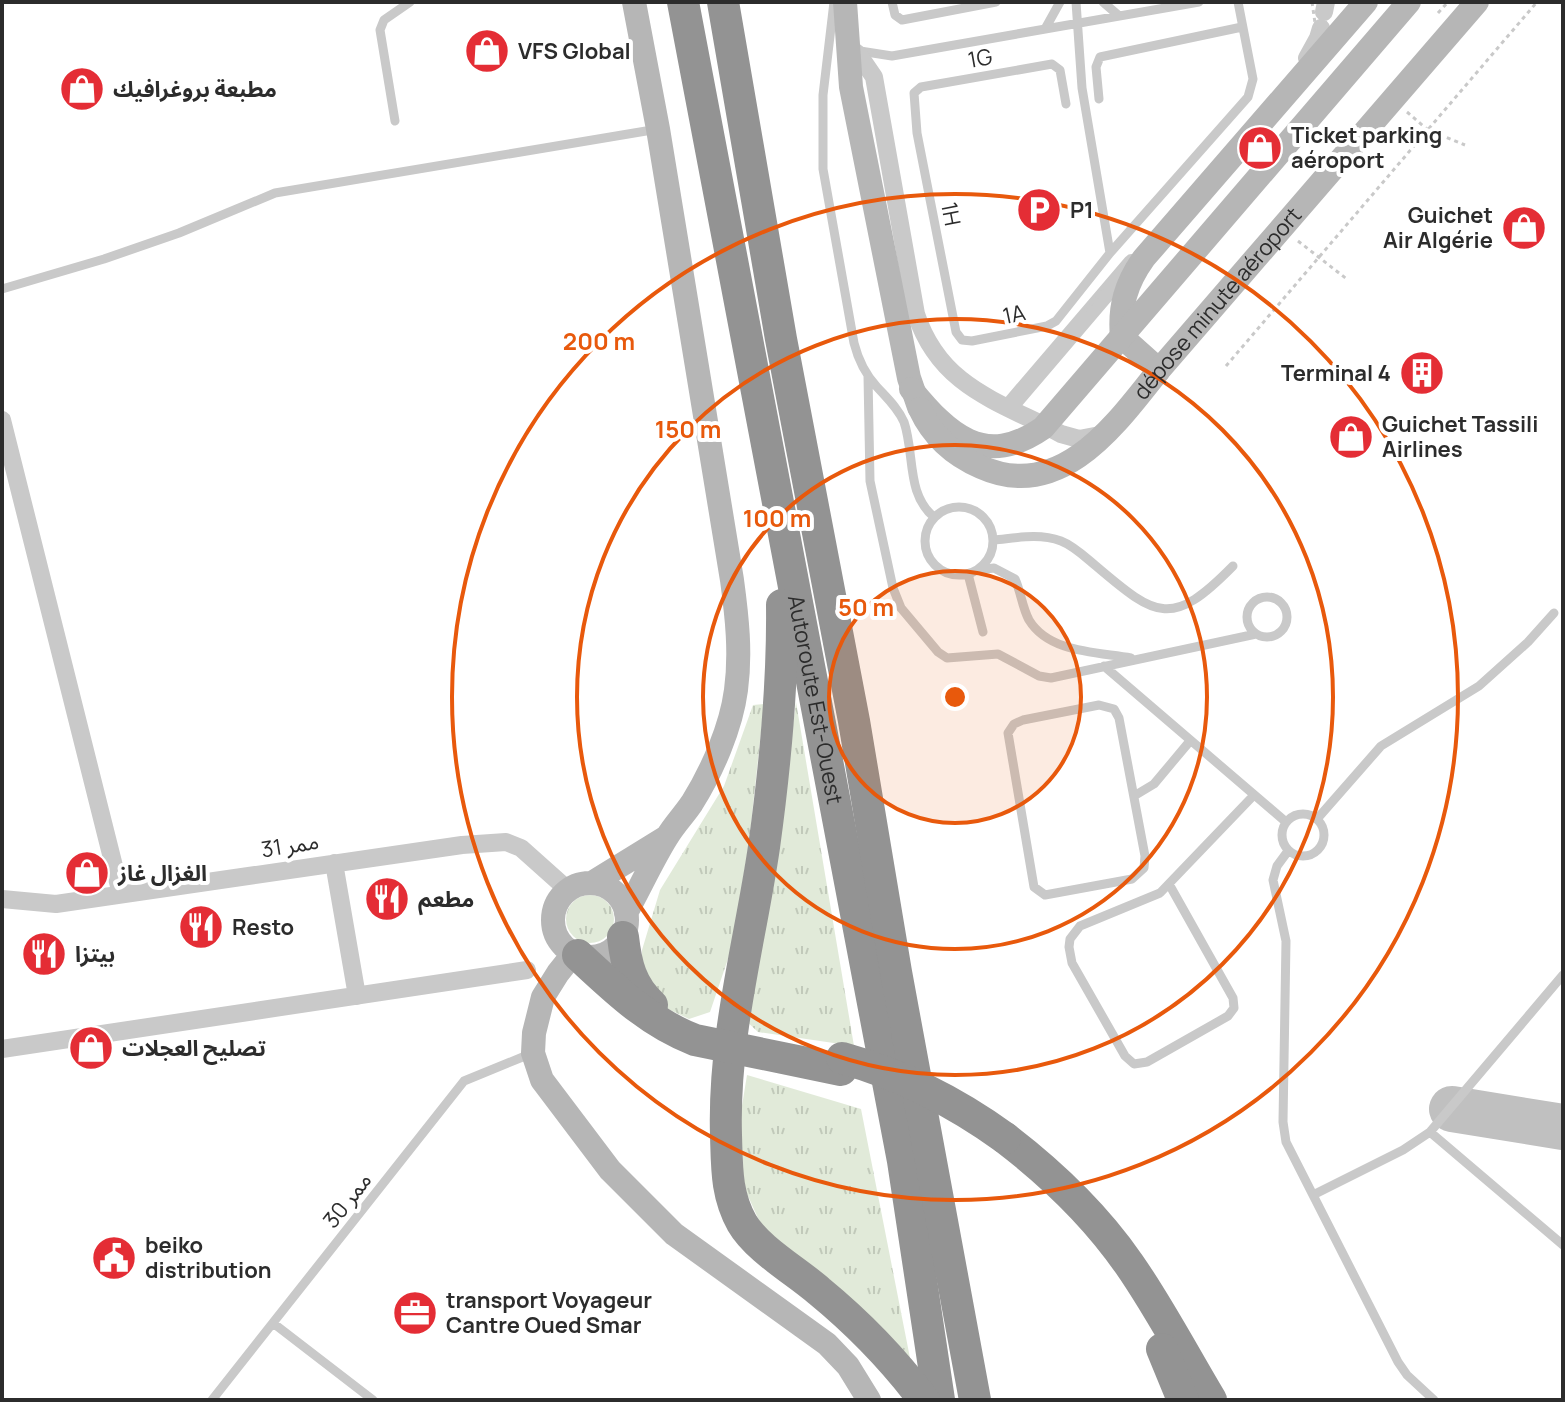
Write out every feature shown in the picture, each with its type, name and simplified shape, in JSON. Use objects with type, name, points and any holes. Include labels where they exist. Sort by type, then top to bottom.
[{"type":"highway","name":"Autoroute Est-Ouest","points":[[683,2],[779,502],[819,732],[903,1161],[939,1400]]},
{"type":"highway","name":"Autoroute Est-Ouest","points":[[723,2],[781,339],[854,721],[896,972],[976,1398]]},
{"type":"highway","points":[[779,502],[782,638],[763,849],[730,1042],[725,1112],[726,1164],[731,1201],[745,1227],[861,1326],[924,1400]]},
{"type":"highway","points":[[624,925],[629,972],[644,997],[684,1025],[730,1042]]},
{"type":"highway","points":[[576,954],[649,1017],[695,1040],[730,1042],[877,1068],[933,1092],[976,1116],[1084,1221],[1120,1266],[1196,1400]]},
{"type":"highway","points":[[1001,1142],[1060,1184],[1108,1236],[1143,1285],[1211,1400]]},
{"type":"highway","points":[[1161,1334],[1163,1356],[1183,1400]]},
{"type":"main road","points":[[634,2],[658,129],[732,580],[737,622],[736,692],[707,776],[692,804],[667,837],[608,952],[599,956],[576,954],[565,947],[554,929],[555,907],[580,886],[667,837]]},
{"type":"main road","points":[[845,2],[851,87],[915,399],[958,436],[982,444],[1008,444],[1032,435],[1053,419],[1409,2]]},
{"type":"main road","points":[[1159,370],[1122,337],[1124,295],[1135,270],[1366,2]]},
{"type":"main road","name":"dépose minute aéroport","points":[[915,399],[938,438],[965,460],[997,472],[1031,475],[1057,468],[1093,447],[1476,2]]},
{"type":"main road","points":[[580,886],[614,892],[622,901],[624,925]]},
{"type":"main road","points":[[576,954],[543,997],[534,1033],[533,1053],[542,1080],[610,1170],[674,1234],[827,1344],[848,1366],[869,1400]]},
{"type":"street","points":[[849,47],[859,55],[874,77],[916,314],[923,334],[947,369],[963,382],[1069,437],[1097,437],[1113,428],[1476,2]]},
{"type":"street","points":[[1009,407],[1299,71],[1318,38],[1320,15]]},
{"type":"street","points":[[2,420],[121,894]]},
{"type":"street","name":"ممر 31","points":[[2,899],[56,904],[462,845],[506,842],[521,848],[580,886]]},
{"type":"street","points":[[334,863],[357,996]]},
{"type":"street","points":[[2,1049],[527,970]]},
{"type":"lane","points":[[395,121],[380,30],[384,20],[410,2]]},
{"type":"lane","points":[[834,2],[823,95],[823,169],[854,343],[861,365],[896,408],[904,424],[918,497],[934,517]]},
{"type":"lane","points":[[892,2],[895,15],[902,20],[996,2]]},
{"type":"lane","points":[[1045,29],[1060,2]]},
{"type":"lane","points":[[1076,2],[1082,88],[1110,253]]},
{"type":"lane","points":[[1103,2],[1118,15]]},
{"type":"lane","points":[[849,47],[892,56],[1199,2]]},
{"type":"lane","points":[[1110,253],[1252,91],[1253,79],[1238,2]]},
{"type":"lane","points":[[1099,99],[1096,67],[1100,57],[1242,27]]},
{"type":"lane","name":"1G","points":[[917,133],[913,97],[921,87],[1052,64],[1060,70],[1066,104]]},
{"type":"lane","points":[[2,289],[164,238],[275,193],[658,129]]},
{"type":"lane","name":"1H","points":[[917,133],[951,301]]},
{"type":"lane","name":"1A","points":[[951,301],[958,336],[972,341],[1052,324],[1110,253]]},
{"type":"lane","points":[[868,376],[870,481],[893,588],[908,616],[938,652],[947,658],[998,654],[1045,678],[1256,634],[1268,638],[1281,633],[1286,627],[1288,613],[1280,601],[1267,597],[1254,602],[1249,608],[1247,622],[1256,634]]},
{"type":"lane","points":[[972,572],[989,558],[994,540],[989,523],[967,507],[950,508],[934,517],[925,533],[929,559],[942,571],[960,576],[994,568],[1015,579],[1028,617],[1041,635],[1065,646],[1135,659]]},
{"type":"lane","points":[[994,540],[1038,537],[1068,544],[1131,596],[1150,607],[1173,608],[1195,601],[1233,566]]},
{"type":"lane","points":[[972,572],[983,632]]},
{"type":"lane","points":[[1317,819],[1381,746],[1479,686],[1528,642],[1554,613]]},
{"type":"lane","points":[[1104,666],[1286,822]]},
{"type":"lane","points":[[1099,705],[1109,707],[1119,718],[1134,796],[1145,856],[1141,873],[1132,879],[1050,895],[1040,894],[1034,887],[1008,738],[1010,728],[1023,720],[1099,705]]},
{"type":"lane","points":[[1134,796],[1154,784],[1190,741]]},
{"type":"lane","points":[[1169,884],[1233,998],[1234,1008],[1228,1016],[1147,1062],[1134,1064],[1125,1056],[1072,963],[1070,939],[1080,926],[1148,899],[1169,884],[1254,795]]},
{"type":"lane","points":[[1304,813],[1317,819],[1324,832],[1321,846],[1316,852],[1302,856],[1288,851],[1282,837],[1286,822],[1304,813]]},
{"type":"lane","points":[[1288,851],[1277,866],[1273,880],[1286,941],[1283,1122],[1286,1142],[1398,1362],[1407,1375],[1434,1400]]},
{"type":"lane","points":[[1313,1195],[1403,1150],[1430,1132],[1563,975]]},
{"type":"lane","name":"ممر 30","points":[[212,1400],[464,1081],[533,1053]]},
{"type":"lane","points":[[1430,1132],[1563,1245]]},
{"type":"lane","points":[[273,1323],[373,1400]]},
{"type":"path","points":[[1433,19],[1448,2]]},
{"type":"path","points":[[1226,366],[1537,2]]},
{"type":"path","points":[[1406,111],[1428,130],[1465,145]]},
{"type":"green space","points":[[796,702],[854,1046],[758,1032],[743,1018],[778,837]]},
{"type":"green space","points":[[764,704],[749,843],[732,947],[710,1012],[689,1019],[664,1007],[642,978],[642,950],[660,890],[724,786],[753,705]]},
{"type":"green space","points":[[590,895],[607,902],[614,919],[607,936],[590,943],[573,936],[566,919],[573,902]]},
{"type":"green space","points":[[747,1075],[861,1109],[910,1358],[762,1227],[743,1185],[740,1118]]},
{"type":"taxiway","points":[[1452,1109],[1563,1127]]},
{"type":"place","name":"VFS Global","points":[[487,51]]},
{"type":"place","name":"مطبعة بروغرافيك","points":[[82,89]]},
{"type":"place","name":"Ticket parking aéroport","points":[[1260,148]]},
{"type":"place","name":"P1","points":[[1039,210]]},
{"type":"place","name":"Guichet Air Algérie","points":[[1524,228]]},
{"type":"place","name":"Terminal 4","points":[[1422,373]]},
{"type":"place","name":"Guichet Tassili Airlines","points":[[1351,437]]},
{"type":"place","name":"الغزال غاز","points":[[87,873]]},
{"type":"place","name":"مطعم","points":[[387,899]]},
{"type":"place","name":"Resto","points":[[201,927]]},
{"type":"place","name":"بيتزا","points":[[44,954]]},
{"type":"place","name":"تصليح العجلات","points":[[91,1048]]},
{"type":"place","name":"beiko distribution","points":[[114,1258]]},
{"type":"place","name":"transport Voyageur Cantre Oued Smar","points":[[415,1313]]}]
